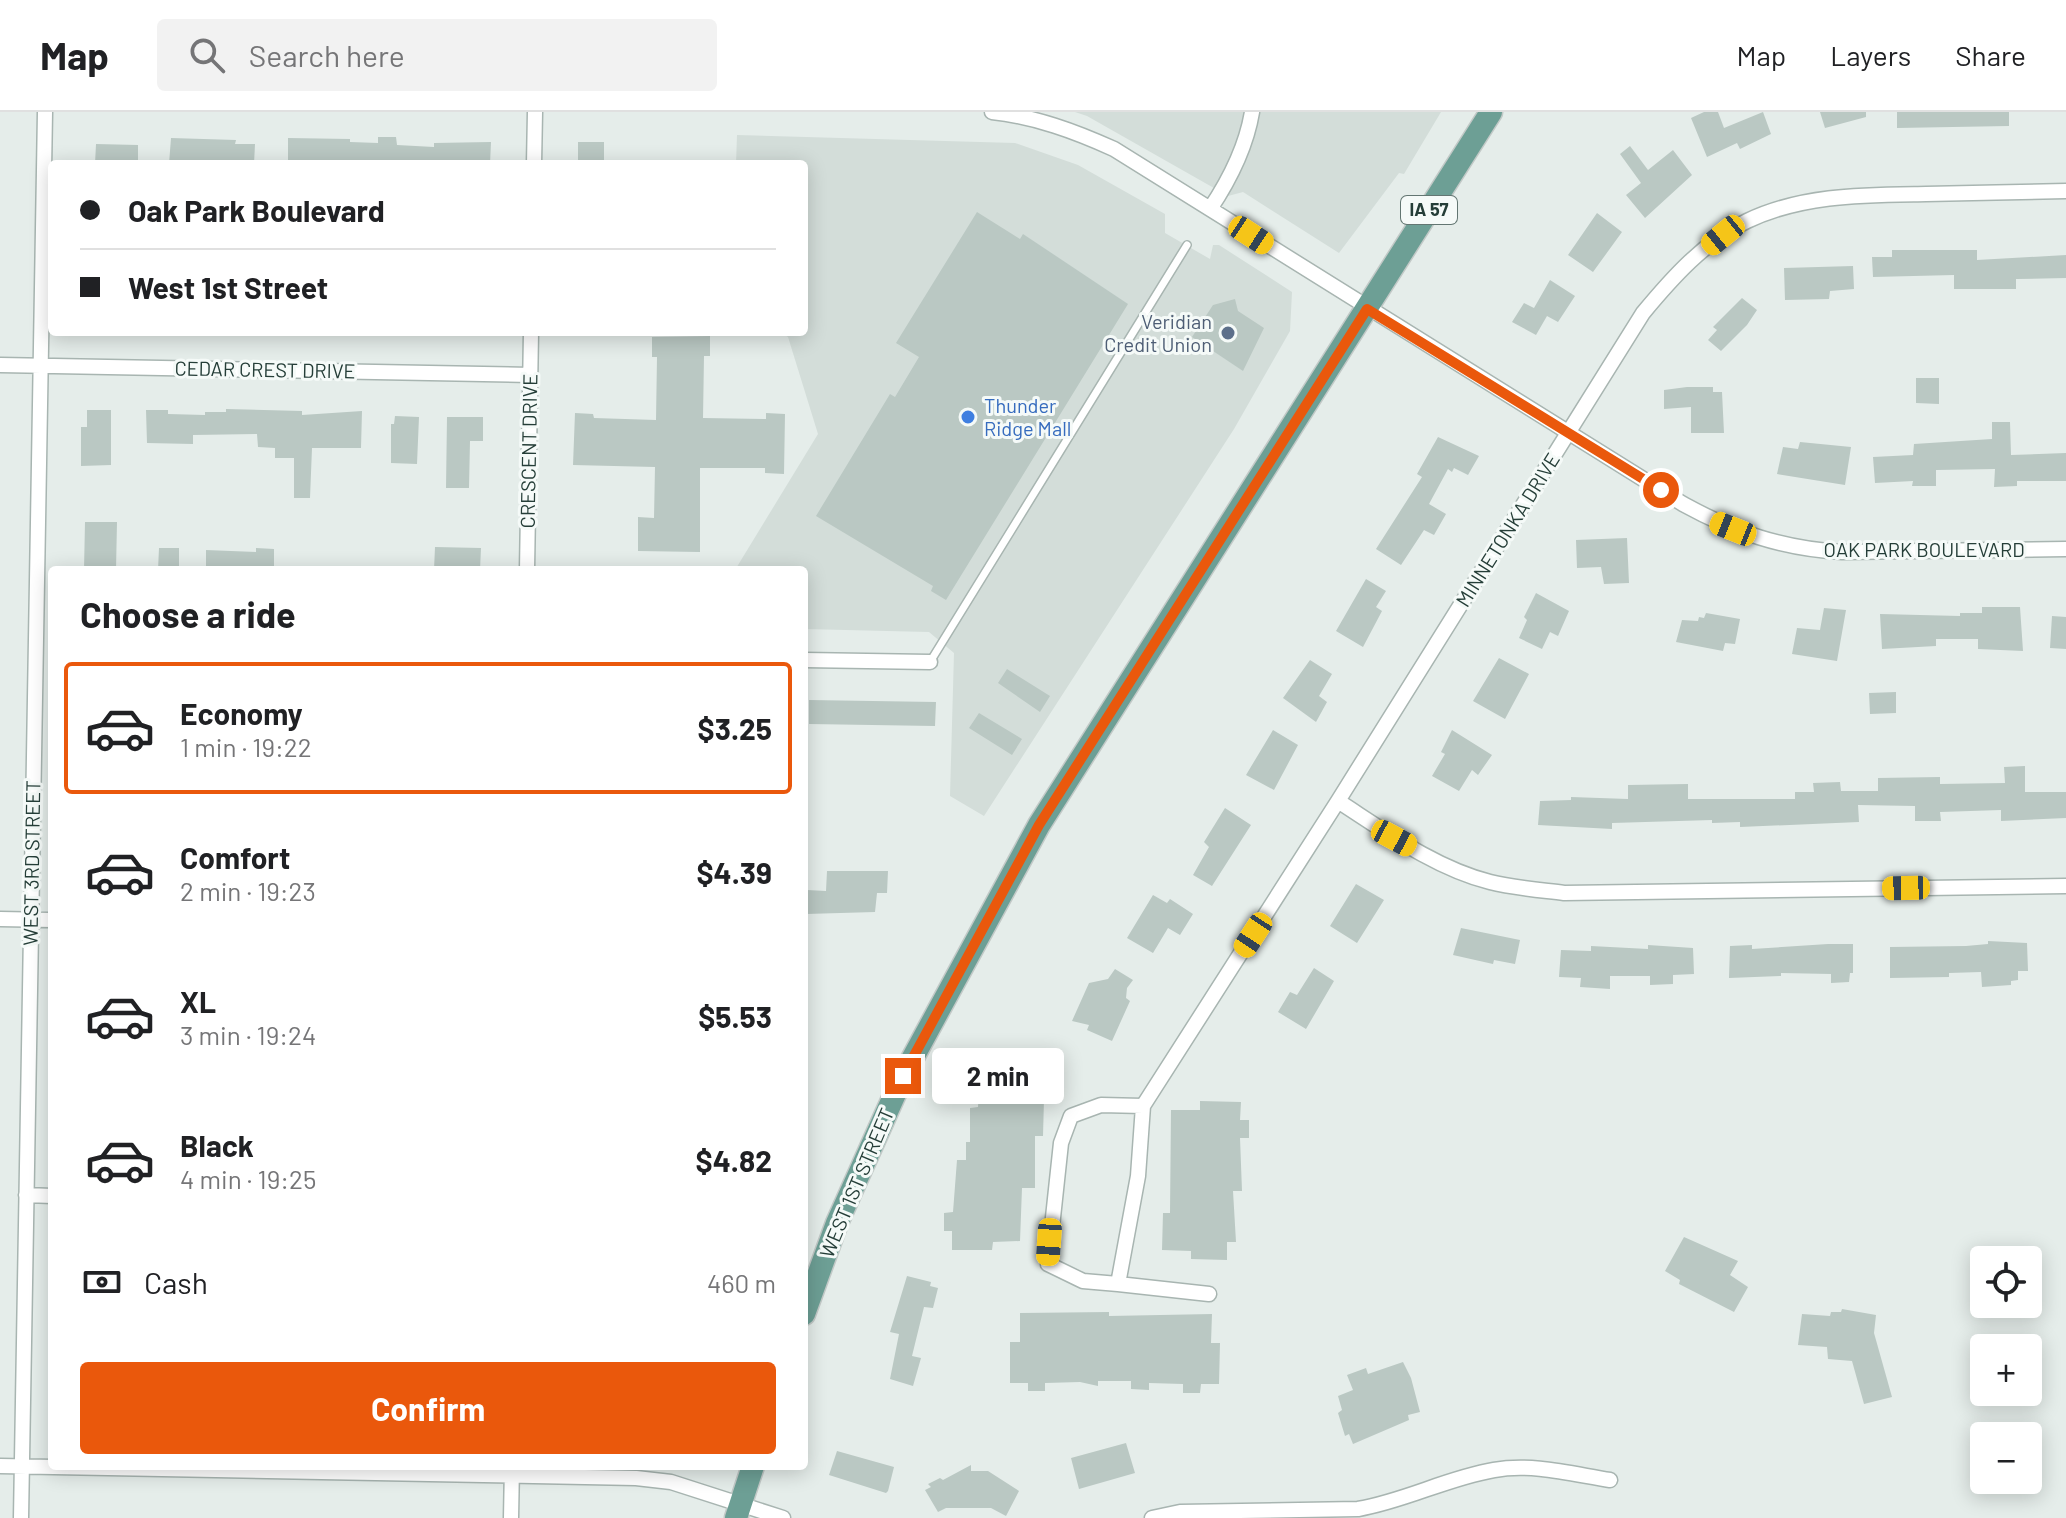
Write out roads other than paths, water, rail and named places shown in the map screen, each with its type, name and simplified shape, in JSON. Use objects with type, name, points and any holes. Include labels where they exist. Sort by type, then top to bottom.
[{"type":"main road","name":"WEST 1ST STREET","points":[[808,1303],[837,1223],[903,1076],[1039,825],[1491,112]]},
{"type":"main road","points":[[738,1511],[752,1470]]},
{"type":"street","name":"WEST 3RD STREET","points":[[21,1518],[45,112]]},
{"type":"street","points":[[534,160],[535,112]]},
{"type":"street","name":"OAK PARK BOULEVARD","points":[[992,112],[1041,120],[1114,149],[1569,433],[1716,522],[1750,536],[1782,545],[1842,552],[2066,549]]},
{"type":"street","points":[[1210,209],[1227,184],[1242,150],[1252,112]]},
{"type":"street","name":"MINNETONKA DRIVE","points":[[1146,1100],[1338,801],[1643,313],[1698,255],[1747,221],[1773,211],[1832,197],[2066,191]]},
{"type":"street","name":"CRESCENT DRIVE","points":[[527,566],[531,336]]},
{"type":"street","name":"CEDAR CREST DRIVE","points":[[0,365],[530,375]]},
{"type":"street","points":[[36,643],[48,643]]},
{"type":"street","points":[[808,660],[930,662]]},
{"type":"street","points":[[1338,801],[1394,838],[1454,869],[1490,882],[1564,893],[2066,886]]},
{"type":"street","points":[[0,919],[48,920]]},
{"type":"street","points":[[1118,1284],[1138,1176],[1146,1100],[1101,1105],[1071,1116],[1061,1143],[1052,1197],[1048,1264],[1083,1281],[1209,1294]]},
{"type":"street","points":[[26,1195],[48,1196]]},
{"type":"street","points":[[0,1466],[48,1466]]},
{"type":"street","points":[[1152,1518],[1180,1512],[1358,1509],[1386,1504],[1467,1477],[1521,1467],[1610,1480]]},
{"type":"street","points":[[414,1470],[512,1471],[659,1481],[738,1511],[783,1518]]},
{"type":"street","points":[[511,1518],[512,1471]]},
{"type":"lane","points":[[930,662],[1187,245]]},
{"type":"place","name":"Veridian Credit Union","points":[[1228,333]]},
{"type":"place","name":"Thunder Ridge Mall","points":[[968,417]]}]
